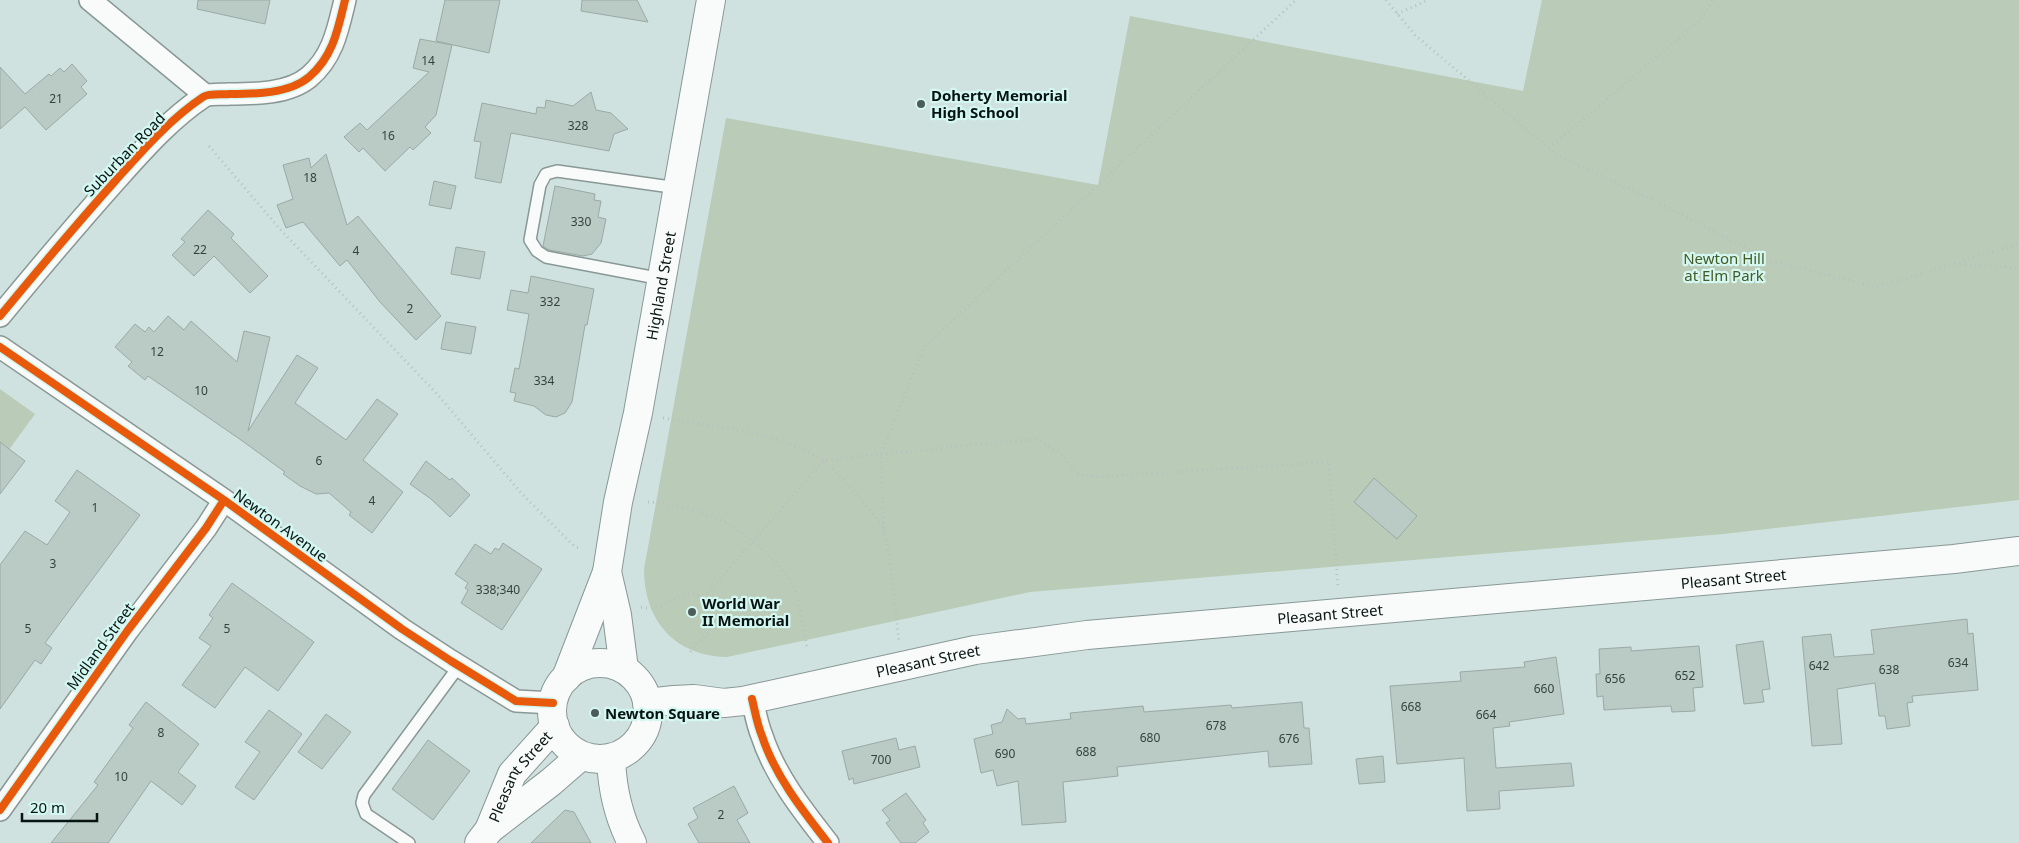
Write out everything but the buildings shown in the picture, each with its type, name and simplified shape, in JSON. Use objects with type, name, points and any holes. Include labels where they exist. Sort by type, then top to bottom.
[{"type":"main road","name":"Highland Street","points":[[566,678],[607,572],[618,502],[638,413],[711,0]]},
{"type":"main road","name":"Pleasant Street","points":[[648,703],[694,699],[724,703],[752,699],[975,650],[1087,635],[1954,559],[2019,551]]},
{"type":"main road","name":"Highland Street","points":[[607,572],[617,615],[624,669]]},
{"type":"main road","points":[[604,663],[624,669],[639,683],[648,703],[648,717],[644,732],[636,744],[625,753],[611,758],[596,759],[582,756],[560,738],[554,714],[558,690],[566,678],[584,666],[604,663]]},
{"type":"main road","name":"Pleasant Street","points":[[484,836],[512,774],[554,714]]},
{"type":"main road","name":"Pleasant Street","points":[[484,836],[582,756]]},
{"type":"main road","points":[[611,758],[612,781],[617,806],[632,843]]},
{"type":"street","points":[[90,0],[205,95],[282,90],[296,86],[308,79],[329,55],[335,40],[345,0]]},
{"type":"street","name":"Suburban Road","points":[[0,316],[62,240],[150,142],[205,95]]},
{"type":"street","name":"Newton Avenue","points":[[0,347],[224,500],[402,629],[516,701],[554,714]]},
{"type":"street","name":"Midland Street","points":[[0,810],[128,630],[206,528],[224,500]]},
{"type":"street","points":[[752,699],[762,737],[775,764],[798,804],[828,843]]},
{"type":"lane","points":[[662,279],[546,257],[537,251],[530,240],[540,184],[546,174],[557,171],[678,188]]},
{"type":"lane","points":[[409,843],[366,814],[362,803],[364,795],[459,666]]},
{"type":"path","points":[[884,533],[881,454],[924,347],[1296,0]]},
{"type":"path","points":[[1386,0],[1414,35],[1558,156],[1656,201],[1771,261],[1877,287],[2019,244]]},
{"type":"path","points":[[1397,14],[1428,0]]},
{"type":"path","points":[[1548,148],[1697,23],[1713,0]]},
{"type":"path","points":[[209,146],[279,228],[438,396],[522,494],[574,546],[581,549]]},
{"type":"path","points":[[1953,264],[2019,268]]},
{"type":"path","points":[[662,418],[761,435],[805,449],[824,460],[883,526],[890,561],[902,666]]},
{"type":"path","points":[[689,654],[697,643],[709,633],[712,613],[706,599],[708,593],[824,460],[1024,440],[1039,440],[1060,453],[1078,474],[1095,478],[1330,462],[1339,613]]},
{"type":"path","points":[[648,502],[680,506],[730,525],[770,556],[785,573],[796,591],[807,647]]},
{"type":"path","points":[[640,606],[651,609],[659,608],[675,598],[692,594],[706,599]]},
{"type":"green space","name":"Newton Hill at Elm Park","points":[[1542,0],[2019,0],[2019,500],[1723,534],[1030,592],[727,657],[708,655],[692,650],[677,642],[656,619],[645,587],[644,569],[726,118],[1098,185],[1130,16],[1523,91]]},
{"type":"green space","points":[[0,389],[35,414],[0,462]]},
{"type":"cycle path","points":[[0,316],[136,158],[168,125],[191,106],[209,95],[271,92],[292,87],[309,77],[324,61],[329,51],[337,32],[345,0]]},
{"type":"cycle path","points":[[0,347],[224,500],[402,629],[451,661],[516,701],[553,703]]},
{"type":"cycle path","points":[[0,810],[128,630],[206,528],[224,500]]},
{"type":"cycle path","points":[[752,699],[757,722],[774,765],[790,792],[828,843]]},
{"type":"place","name":"Doherty Memorial High School","points":[[921,104]]},
{"type":"place","name":"World War II Memorial","points":[[692,612]]},
{"type":"place","name":"Newton Square","points":[[595,713]]}]
